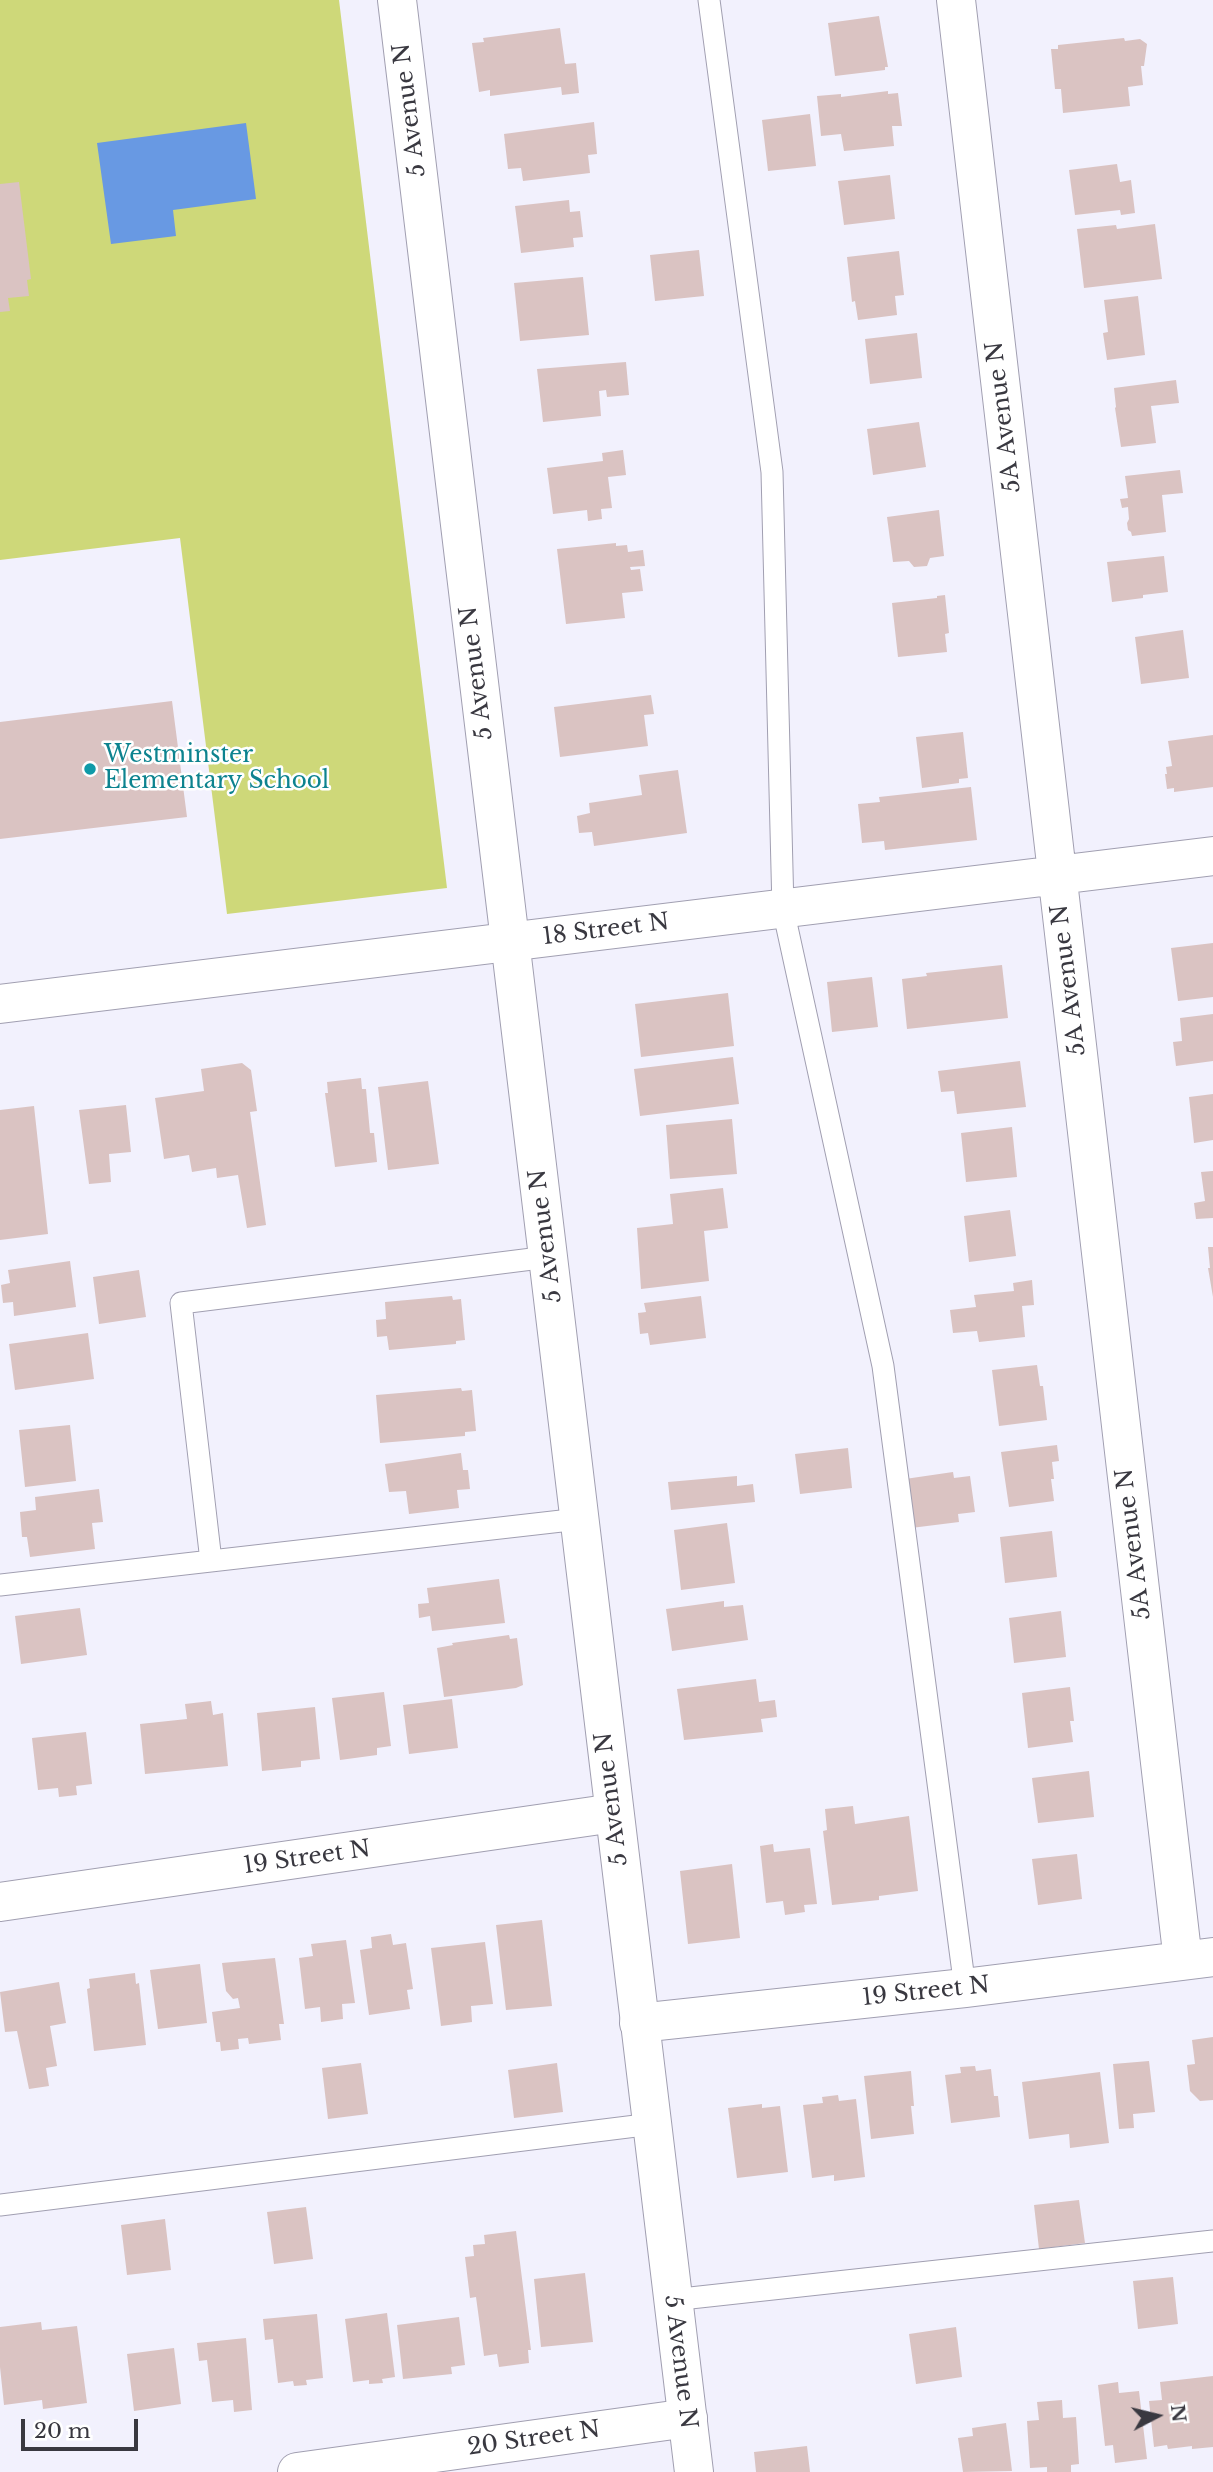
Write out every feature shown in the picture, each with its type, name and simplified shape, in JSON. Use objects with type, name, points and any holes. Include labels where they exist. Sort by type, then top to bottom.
[{"type":"street","name":"5 Avenue N","points":[[397,0],[694,2472]]},
{"type":"street","name":"5A Avenue N","points":[[956,0],[1057,875],[1198,1959]]},
{"type":"street","name":"18 Street N","points":[[0,1004],[1213,856]]},
{"type":"street","name":"19 Street N","points":[[0,1902],[614,1813]]},
{"type":"street","name":"19 Street N","points":[[639,2023],[965,1988],[1198,1959]]},
{"type":"street","name":"20 Street N","points":[[297,2472],[688,2418]]},
{"type":"lane","points":[[709,0],[772,472],[783,909],[883,1366],[965,1988]]},
{"type":"lane","points":[[211,1561],[181,1303],[548,1257]]},
{"type":"lane","points":[[0,1585],[579,1519]]},
{"type":"lane","points":[[0,2205],[652,2124]]},
{"type":"lane","points":[[672,2300],[1213,2241]]},
{"type":"green space","points":[[0,0],[339,0],[447,888],[227,914],[180,538],[0,560]]},
{"type":"water","points":[[246,123],[256,199],[173,210],[176,236],[111,244],[97,143]]},
{"type":"building","points":[[879,16],[888,67],[885,67],[885,70],[835,76],[828,23]]},
{"type":"building","points":[[560,28],[565,64],[576,63],[579,93],[562,95],[561,87],[490,96],[490,90],[479,92],[472,43],[484,42],[483,38]]},
{"type":"building","points":[[1124,38],[1125,41],[1140,39],[1147,44],[1144,66],[1141,66],[1143,85],[1128,87],[1130,106],[1063,113],[1061,89],[1055,89],[1051,49],[1058,49],[1058,45]]},
{"type":"building","points":[[888,91],[888,94],[898,93],[902,126],[892,126],[894,146],[844,151],[841,134],[821,136],[817,96],[841,94],[841,97]]},
{"type":"building","points":[[810,114],[816,166],[768,171],[762,120]]},
{"type":"building","points":[[594,122],[597,154],[588,155],[590,173],[523,181],[521,168],[508,169],[504,134]]},
{"type":"building","points":[[1117,164],[1120,182],[1131,180],[1135,213],[1121,215],[1120,210],[1075,215],[1069,170]]},
{"type":"building","points":[[890,175],[895,219],[844,225],[838,181]]},
{"type":"building","points":[[19,182],[31,279],[27,280],[29,296],[8,298],[10,311],[0,312],[0,184]]},
{"type":"building","points":[[569,200],[570,212],[580,211],[583,237],[573,238],[574,247],[521,253],[515,206]]},
{"type":"building","points":[[1155,224],[1162,279],[1084,288],[1077,229],[1116,225],[1117,229]]},
{"type":"building","points":[[699,250],[704,296],[655,301],[650,255]]},
{"type":"building","points":[[899,251],[904,295],[895,296],[897,315],[858,320],[855,301],[852,302],[847,257]]},
{"type":"building","points":[[583,277],[589,335],[520,341],[514,283]]},
{"type":"building","points":[[1138,296],[1145,355],[1107,360],[1103,333],[1108,332],[1104,300]]},
{"type":"building","points":[[917,333],[922,378],[870,384],[865,339]]},
{"type":"building","points":[[626,362],[629,395],[607,397],[606,390],[599,391],[601,416],[543,422],[537,369]]},
{"type":"building","points":[[1176,380],[1179,403],[1151,406],[1156,443],[1121,447],[1114,388]]},
{"type":"building","points":[[919,422],[926,467],[873,475],[867,429]]},
{"type":"building","points":[[623,450],[626,475],[608,477],[612,508],[601,509],[602,519],[588,521],[587,510],[553,514],[547,468],[603,461],[602,453]]},
{"type":"building","points":[[1180,470],[1183,493],[1162,495],[1166,532],[1132,536],[1127,523],[1128,507],[1122,508],[1120,499],[1128,498],[1125,476]]},
{"type":"building","points":[[939,510],[944,556],[930,558],[927,566],[914,567],[909,561],[893,562],[887,517]]},
{"type":"building","points":[[616,543],[616,546],[627,545],[628,552],[643,550],[645,566],[630,567],[631,570],[640,569],[643,591],[622,593],[625,618],[566,624],[557,549]]},
{"type":"building","points":[[1164,556],[1168,592],[1112,602],[1107,562]]},
{"type":"building","points":[[945,595],[949,633],[945,634],[947,652],[898,657],[892,603]]},
{"type":"building","points":[[1183,630],[1189,678],[1141,684],[1135,637]]},
{"type":"building","points":[[651,695],[654,714],[644,715],[648,746],[560,757],[554,707]]},
{"type":"building","name":"Westminster Elementary School","points":[[172,701],[187,817],[0,839],[0,722]]},
{"type":"building","points":[[963,732],[968,778],[959,779],[959,783],[922,788],[916,737]]},
{"type":"building","points":[[1213,735],[1213,787],[1174,792],[1174,788],[1167,789],[1166,767],[1172,766],[1168,741]]},
{"type":"building","points":[[678,770],[687,833],[594,846],[592,832],[579,833],[577,816],[590,813],[589,803],[642,795],[639,775]]},
{"type":"building","points":[[971,787],[977,840],[885,850],[884,841],[862,843],[858,804],[880,802],[879,797]]},
{"type":"building","points":[[1213,943],[1213,997],[1178,1001],[1171,948]]},
{"type":"building","points":[[1002,965],[1008,1018],[907,1029],[902,979],[927,976],[926,973]]},
{"type":"building","points":[[872,977],[878,1027],[832,1032],[827,982]]},
{"type":"building","points":[[728,993],[734,1046],[641,1057],[635,1004]]},
{"type":"building","points":[[1213,1014],[1213,1061],[1176,1066],[1173,1042],[1182,1041],[1180,1018]]},
{"type":"building","points":[[733,1057],[739,1104],[640,1116],[634,1069]]},
{"type":"building","points":[[1020,1061],[1026,1107],[957,1114],[954,1091],[941,1092],[938,1071]]},
{"type":"building","points":[[242,1063],[251,1070],[257,1111],[250,1112],[266,1225],[247,1228],[238,1175],[217,1178],[216,1168],[192,1172],[189,1155],[164,1159],[155,1098],[204,1091],[201,1069]]},
{"type":"building","points":[[361,1078],[362,1089],[366,1089],[370,1133],[374,1133],[377,1162],[335,1167],[325,1093],[328,1093],[327,1082]]},
{"type":"building","points":[[428,1081],[439,1164],[388,1170],[378,1087]]},
{"type":"building","points":[[1213,1094],[1213,1140],[1194,1143],[1189,1097]]},
{"type":"building","points":[[126,1105],[131,1152],[109,1154],[111,1182],[89,1184],[79,1110]]},
{"type":"building","points":[[34,1106],[48,1234],[0,1240],[0,1110]]},
{"type":"building","points":[[732,1119],[737,1174],[670,1179],[666,1125]]},
{"type":"building","points":[[1012,1127],[1017,1177],[966,1182],[961,1133]]},
{"type":"building","points":[[1213,1171],[1213,1218],[1196,1219],[1194,1203],[1205,1201],[1201,1172]]},
{"type":"building","points":[[723,1188],[728,1228],[704,1231],[709,1281],[641,1289],[637,1228],[673,1224],[670,1194]]},
{"type":"building","points":[[1010,1210],[1016,1256],[969,1262],[964,1216]]},
{"type":"building","points":[[1208,1247],[1213,1247],[1213,1297],[1208,1268]]},
{"type":"building","points":[[70,1261],[76,1307],[14,1316],[13,1302],[3,1303],[1,1285],[10,1283],[8,1270]]},
{"type":"building","points":[[139,1270],[146,1317],[99,1324],[93,1277]]},
{"type":"building","points":[[1032,1280],[1034,1305],[1022,1306],[1025,1337],[979,1342],[977,1331],[953,1333],[950,1310],[976,1307],[974,1295],[1014,1291],[1013,1283]]},
{"type":"building","points":[[452,1296],[453,1300],[461,1299],[465,1340],[456,1341],[456,1344],[389,1350],[387,1336],[377,1337],[376,1320],[386,1319],[385,1302]]},
{"type":"building","points":[[701,1296],[706,1338],[650,1345],[648,1333],[640,1334],[638,1313],[646,1312],[644,1303]]},
{"type":"building","points":[[88,1333],[94,1379],[15,1390],[9,1344]]},
{"type":"building","points":[[1037,1365],[1040,1386],[1043,1386],[1047,1420],[999,1426],[992,1370]]},
{"type":"building","points":[[461,1388],[462,1391],[472,1390],[476,1431],[465,1432],[465,1436],[380,1443],[376,1395]]},
{"type":"building","points":[[70,1425],[76,1481],[25,1487],[19,1430]]},
{"type":"building","points":[[1057,1445],[1059,1461],[1052,1462],[1054,1479],[1051,1479],[1054,1501],[1009,1507],[1001,1452]]},
{"type":"building","points":[[848,1448],[852,1488],[800,1494],[795,1454]]},
{"type":"building","points":[[461,1453],[463,1470],[468,1470],[470,1489],[457,1490],[459,1508],[409,1514],[406,1491],[389,1492],[385,1464]]},
{"type":"building","points":[[953,1472],[954,1478],[970,1476],[975,1512],[958,1514],[959,1522],[911,1528],[905,1479]]},
{"type":"building","points":[[737,1476],[737,1486],[753,1484],[755,1502],[671,1510],[668,1482]]},
{"type":"building","points":[[99,1489],[103,1522],[92,1523],[95,1549],[30,1557],[27,1537],[22,1537],[20,1512],[36,1510],[35,1497]]},
{"type":"building","points":[[727,1523],[735,1583],[681,1590],[674,1530]]},
{"type":"building","points":[[1052,1531],[1057,1577],[1005,1583],[1000,1537]]},
{"type":"building","points":[[499,1579],[505,1623],[432,1631],[430,1616],[419,1618],[418,1604],[429,1603],[427,1588]]},
{"type":"building","points":[[724,1601],[724,1607],[743,1605],[748,1640],[672,1651],[666,1609]]},
{"type":"building","points":[[80,1608],[87,1655],[21,1664],[15,1616]]},
{"type":"building","points":[[1061,1611],[1066,1657],[1014,1663],[1009,1618]]},
{"type":"building","points":[[509,1635],[510,1639],[517,1638],[523,1685],[444,1697],[437,1648],[453,1645],[452,1643]]},
{"type":"building","points":[[756,1679],[759,1702],[775,1700],[777,1717],[761,1719],[763,1732],[684,1740],[677,1689]]},
{"type":"building","points":[[1070,1687],[1074,1721],[1070,1721],[1073,1742],[1028,1748],[1022,1693]]},
{"type":"building","points":[[384,1692],[391,1746],[377,1748],[377,1755],[340,1760],[332,1698]]},
{"type":"building","points":[[452,1699],[458,1748],[409,1754],[403,1705]]},
{"type":"building","points":[[211,1701],[213,1715],[223,1713],[228,1766],[145,1774],[140,1724],[187,1719],[185,1704]]},
{"type":"building","points":[[315,1707],[320,1759],[301,1761],[301,1767],[262,1771],[257,1713]]},
{"type":"building","points":[[86,1732],[92,1784],[76,1786],[77,1795],[59,1797],[58,1788],[38,1790],[32,1738]]},
{"type":"building","points":[[1089,1771],[1094,1817],[1038,1823],[1032,1778]]},
{"type":"building","points":[[853,1806],[855,1824],[909,1816],[918,1891],[879,1896],[879,1900],[832,1905],[823,1831],[827,1830],[825,1809]]},
{"type":"building","points":[[773,1844],[774,1852],[810,1848],[817,1904],[804,1905],[805,1912],[785,1915],[783,1901],[766,1903],[760,1846]]},
{"type":"building","points":[[1077,1854],[1082,1899],[1038,1905],[1032,1859]]},
{"type":"building","points":[[732,1864],[740,1938],[688,1944],[680,1871]]},
{"type":"building","points":[[542,1920],[552,2006],[506,2010],[496,1925]]},
{"type":"building","points":[[391,1934],[393,1945],[406,1943],[413,1989],[407,1990],[410,2009],[369,2015],[360,1950],[372,1948],[371,1937]]},
{"type":"building","points":[[346,1940],[355,2003],[342,2004],[343,2019],[321,2022],[320,2007],[305,2009],[299,1958],[313,1956],[311,1944]]},
{"type":"building","points":[[485,1942],[493,2004],[471,2006],[472,2022],[441,2026],[431,1948]]},
{"type":"building","points":[[275,1958],[284,2024],[279,2024],[281,2040],[249,2044],[248,2038],[238,2039],[239,2049],[221,2051],[220,2042],[216,2042],[212,2012],[240,2008],[238,1998],[233,1999],[226,1991],[222,1963]]},
{"type":"building","points":[[200,1964],[207,2023],[158,2029],[150,1970]]},
{"type":"building","points":[[135,1973],[136,1984],[139,1983],[146,2045],[94,2051],[87,1989],[90,1988],[89,1979]]},
{"type":"building","points":[[59,1982],[66,2023],[50,2026],[57,2066],[46,2068],[49,2086],[29,2089],[17,2031],[5,2032],[0,1992]]},
{"type":"building","points":[[1213,2037],[1213,2100],[1200,2101],[1190,2091],[1187,2065],[1195,2064],[1192,2040]]},
{"type":"building","points":[[1149,2061],[1155,2112],[1133,2114],[1134,2128],[1119,2129],[1113,2064]]},
{"type":"building","points":[[361,2063],[368,2114],[328,2119],[322,2068]]},
{"type":"building","points":[[557,2063],[563,2112],[514,2118],[508,2070]]},
{"type":"building","points":[[975,2066],[976,2071],[991,2069],[1000,2117],[951,2123],[945,2075],[961,2073],[960,2067]]},
{"type":"building","points":[[911,2071],[914,2134],[871,2139],[864,2076]]},
{"type":"building","points":[[1100,2072],[1109,2143],[1070,2148],[1069,2134],[1029,2139],[1022,2082]]},
{"type":"building","points":[[838,2095],[839,2101],[856,2099],[865,2177],[834,2181],[834,2175],[812,2178],[803,2105],[823,2103],[822,2097]]},
{"type":"building","points":[[762,2104],[762,2108],[780,2106],[788,2172],[737,2178],[728,2108]]},
{"type":"building","points":[[1079,2200],[1085,2243],[1039,2249],[1034,2205]]},
{"type":"building","points":[[306,2207],[313,2259],[274,2264],[267,2212]]},
{"type":"building","points":[[165,2219],[171,2270],[127,2275],[121,2225]]},
{"type":"building","points":[[516,2231],[531,2350],[528,2350],[529,2363],[499,2367],[497,2354],[484,2356],[476,2297],[470,2298],[465,2257],[474,2256],[473,2245],[485,2244],[484,2235]]},
{"type":"building","points":[[585,2273],[593,2342],[541,2347],[534,2279]]},
{"type":"building","points":[[1173,2277],[1178,2324],[1138,2329],[1133,2281]]},
{"type":"building","points":[[387,2313],[395,2377],[382,2379],[383,2383],[369,2384],[369,2380],[353,2382],[345,2319]]},
{"type":"building","points":[[317,2314],[323,2378],[306,2380],[307,2385],[294,2386],[293,2381],[278,2383],[273,2339],[265,2340],[263,2319]]},
{"type":"building","points":[[459,2317],[465,2365],[451,2367],[452,2374],[403,2379],[397,2325]]},
{"type":"building","points":[[41,2322],[42,2330],[77,2326],[87,2403],[43,2409],[42,2400],[4,2405],[0,2327]]},
{"type":"building","points":[[956,2327],[962,2377],[916,2384],[909,2334]]},
{"type":"building","points":[[246,2338],[252,2410],[234,2412],[233,2400],[212,2402],[207,2360],[199,2361],[197,2343]]},
{"type":"building","points":[[174,2348],[181,2404],[134,2411],[127,2354]]},
{"type":"building","points":[[1213,2376],[1213,2447],[1154,2447],[1149,2401],[1162,2400],[1160,2382]]},
{"type":"building","points":[[1118,2382],[1119,2393],[1139,2391],[1147,2459],[1115,2463],[1113,2445],[1105,2446],[1098,2385]]},
{"type":"building","points":[[1062,2400],[1063,2418],[1076,2417],[1079,2464],[1071,2465],[1071,2472],[1047,2472],[1047,2467],[1030,2468],[1027,2421],[1039,2420],[1037,2402]]},
{"type":"building","points":[[1006,2423],[1012,2471],[963,2472],[958,2438],[973,2436],[972,2428]]},
{"type":"building","points":[[807,2446],[810,2472],[756,2472],[754,2452]]},
{"type":"place","name":"Westminster Elementary School","points":[[90,769]]}]
